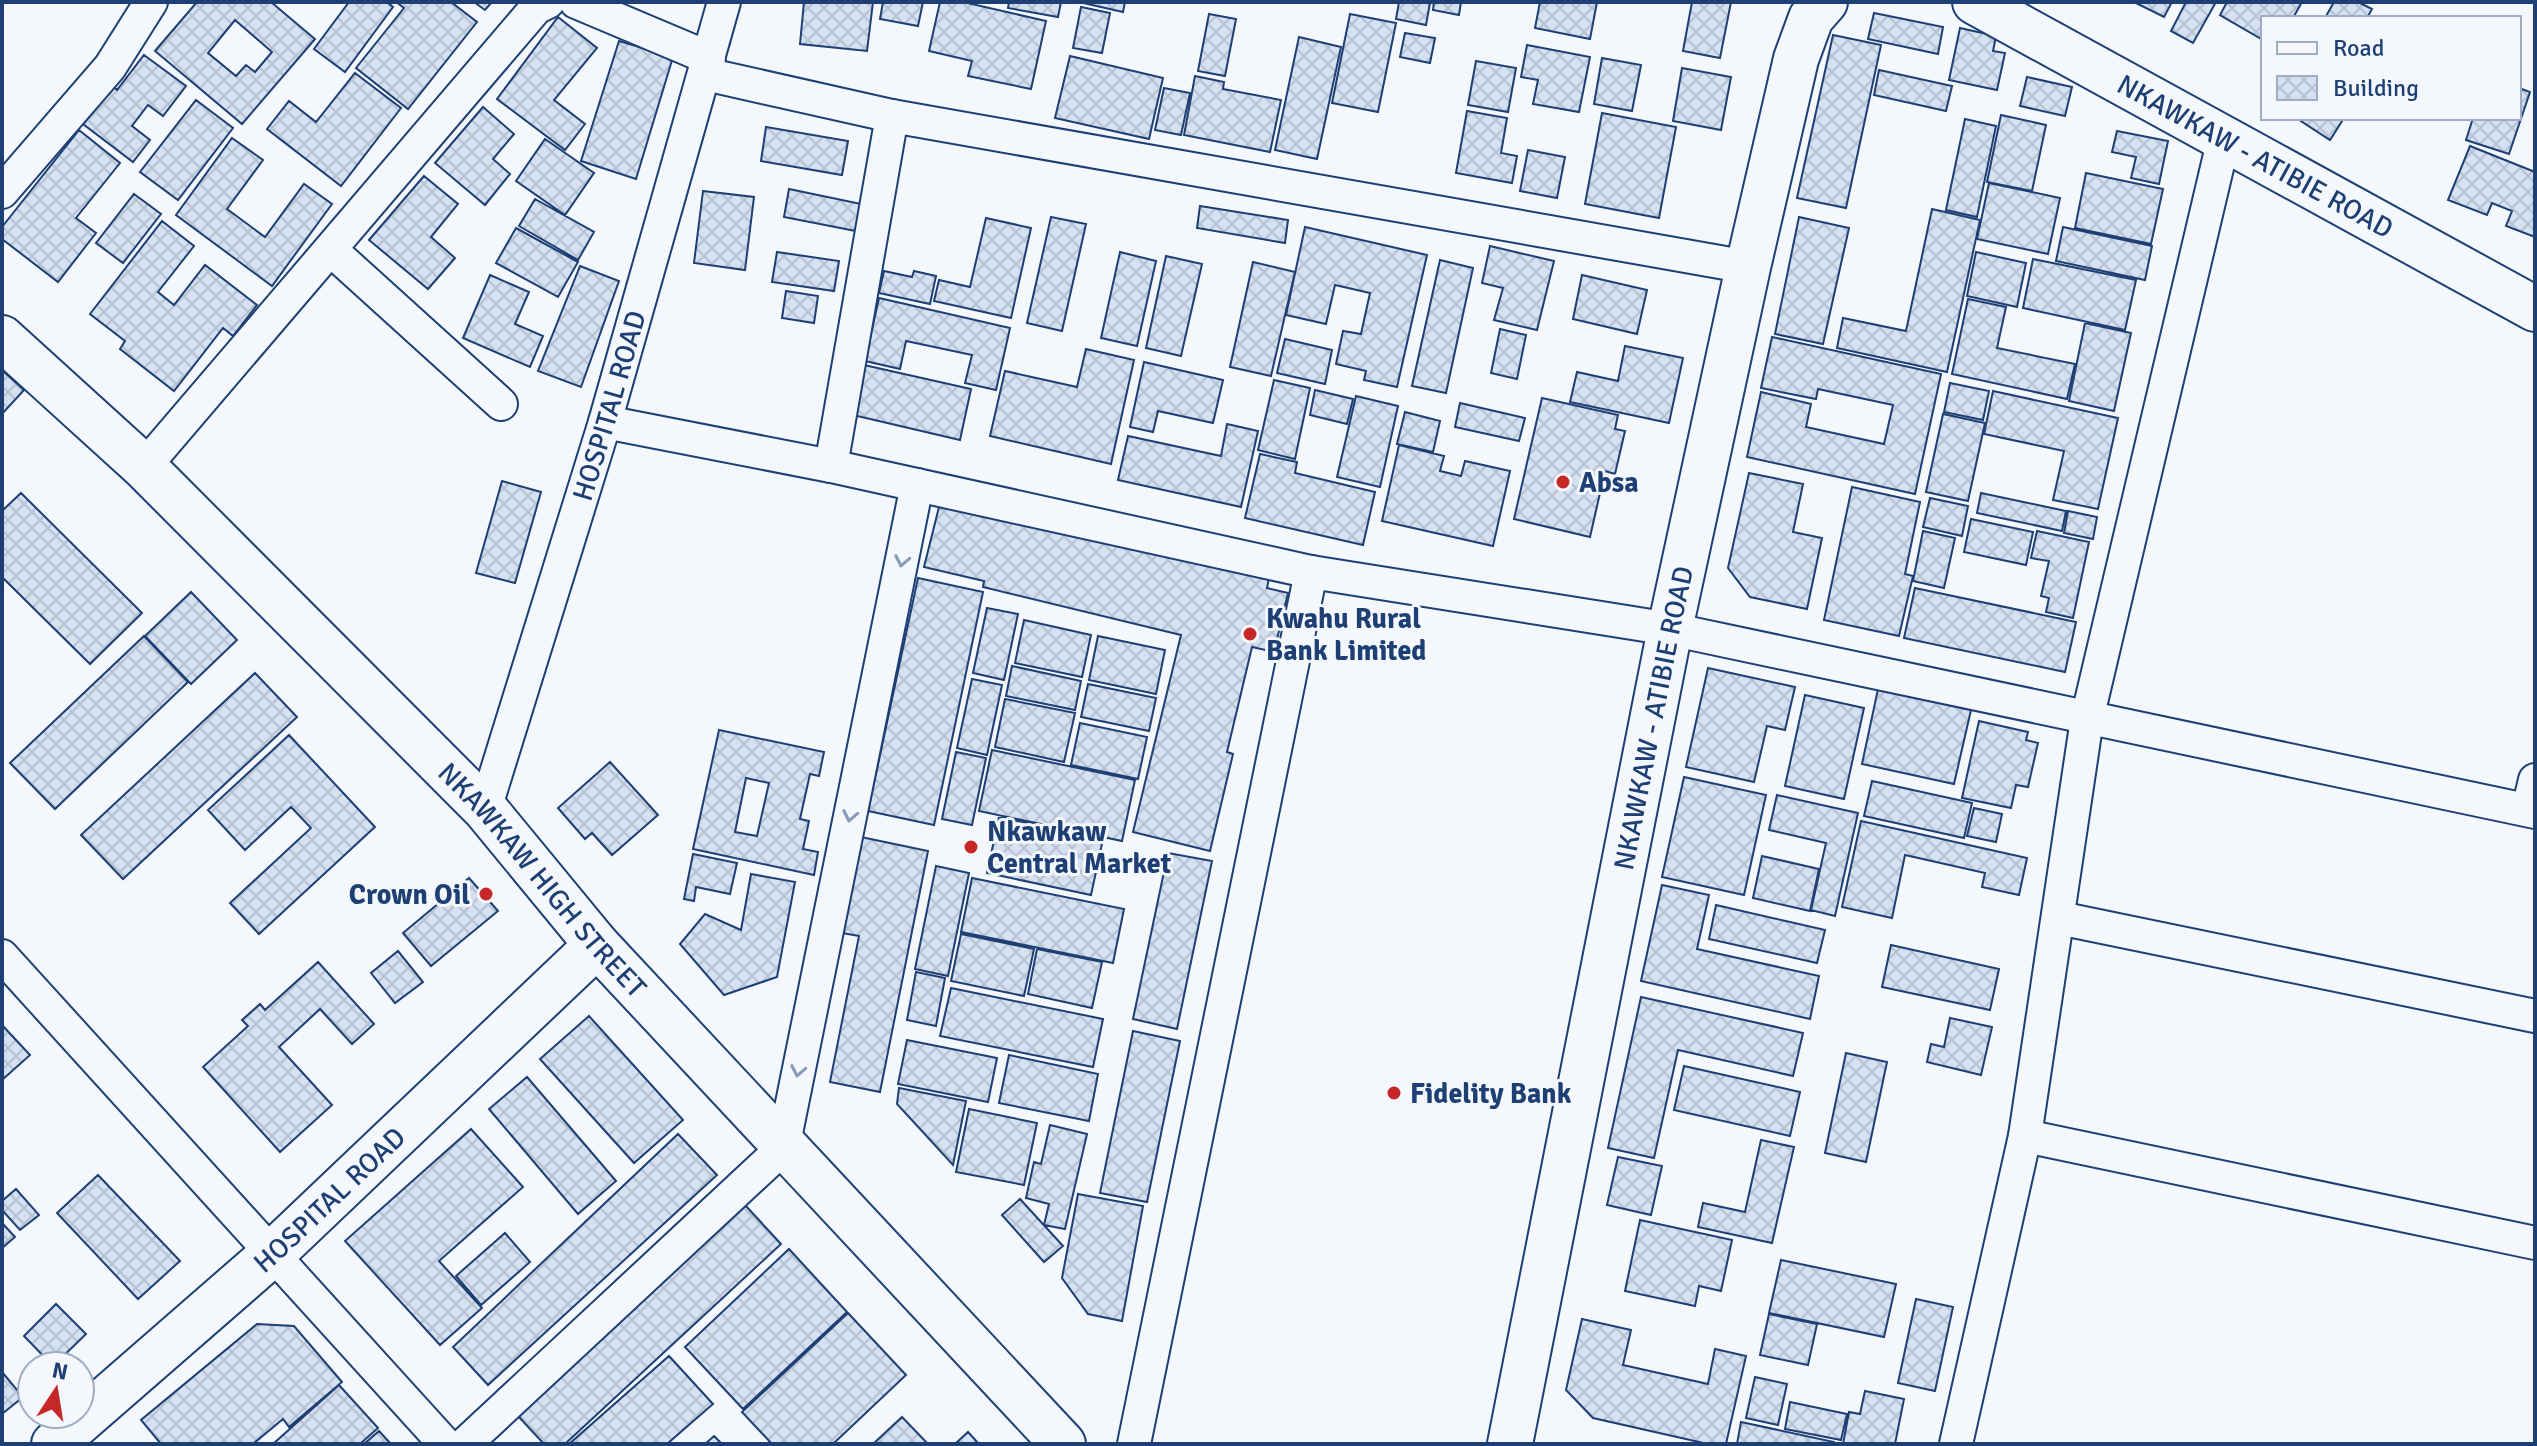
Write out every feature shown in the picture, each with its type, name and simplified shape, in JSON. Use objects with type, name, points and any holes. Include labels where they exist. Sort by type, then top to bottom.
[{"type":"main road","name":"NKAWKAW - ATIBIE ROAD","points":[[1510,1444],[1670,629],[1748,267],[1796,59],[1811,18],[1825,2]]},
{"type":"main road","name":"NKAWKAW - ATIBIE ROAD","points":[[1975,2],[2535,309]]},
{"type":"main road","name":"NKAWKAW HIGH STREET","points":[[2,338],[144,467],[485,809],[597,945],[731,1086],[783,1148],[1063,1444]]},
{"type":"main road","name":"HOSPITAL ROAD","points":[[54,1444],[271,1255],[597,945]]},
{"type":"street","points":[[2,192],[110,67],[151,2]]},
{"type":"street","points":[[144,467],[536,8],[548,2]]},
{"type":"street","points":[[576,2],[707,66],[892,116],[1748,267]]},
{"type":"street","name":"HOSPITAL ROAD","points":[[485,809],[605,422],[724,2]]},
{"type":"street","points":[[831,466],[892,116]]},
{"type":"street","points":[[1956,1444],[2025,1136],[2087,719],[2224,138]]},
{"type":"street","points":[[331,250],[501,404]]},
{"type":"street","points":[[605,422],[831,466],[1311,572],[1670,629],[2087,719],[2533,801]]},
{"type":"street","points":[[465,1444],[783,1148],[917,485]]},
{"type":"street","points":[[1134,1444],[1311,572]]},
{"type":"street","points":[[2059,918],[2535,1016]]},
{"type":"street","points":[[2,956],[445,1444]]},
{"type":"street","points":[[2025,1136],[2535,1243]]},
{"type":"building","points":[[197,2],[271,2],[315,39],[242,124],[155,51]],"holes":[[[235,20],[272,52],[255,72],[246,65],[236,76],[208,53]]]},
{"type":"building","points":[[349,2],[387,2],[393,7],[345,72],[314,49]]},
{"type":"building","points":[[396,2],[451,2],[477,22],[408,109],[356,68],[404,8]]},
{"type":"building","points":[[474,2],[492,2],[485,10]]},
{"type":"building","points":[[804,2],[873,2],[867,51],[800,44]]},
{"type":"building","points":[[883,2],[923,2],[918,26],[880,19]]},
{"type":"building","points":[[940,2],[963,2],[1046,21],[1031,89],[968,76],[972,61],[929,51]]},
{"type":"building","points":[[1009,2],[1061,2],[1058,17],[1008,8]]},
{"type":"building","points":[[1079,2],[1125,2],[1123,12]]},
{"type":"building","points":[[1399,2],[1430,3],[1426,25],[1396,19]]},
{"type":"building","points":[[1434,2],[1461,2],[1459,15],[1433,10]]},
{"type":"building","points":[[1540,2],[1597,2],[1590,39],[1535,28]]},
{"type":"building","points":[[1692,2],[1731,2],[1720,58],[1683,51]]},
{"type":"building","points":[[2134,2],[2172,2],[2164,17]]},
{"type":"building","points":[[2186,2],[2216,2],[2193,43],[2171,31]]},
{"type":"building","points":[[2227,2],[2302,2],[2294,16],[2261,16],[2261,39],[2220,15]]},
{"type":"building","points":[[2334,2],[2358,2],[2372,9],[2368,16],[2326,16]]},
{"type":"building","points":[[1081,7],[1110,13],[1102,53],[1073,48]]},
{"type":"building","points":[[1874,13],[1943,27],[1938,54],[1868,39]]},
{"type":"building","points":[[1209,14],[1236,19],[1225,76],[1198,71]]},
{"type":"building","points":[[1350,14],[1396,23],[1378,112],[1332,103]]},
{"type":"building","points":[[558,17],[597,48],[554,100],[585,124],[565,150],[497,99]]},
{"type":"building","points":[[1960,28],[1996,36],[1993,51],[2005,53],[1997,90],[1949,80]]},
{"type":"building","points":[[1405,33],[1435,38],[1430,63],[1400,57]]},
{"type":"building","points":[[1833,35],[1881,45],[1846,208],[1797,198]]},
{"type":"building","points":[[1299,37],[1341,47],[1317,159],[1275,150]]},
{"type":"building","points":[[619,41],[673,57],[636,179],[581,161]]},
{"type":"building","points":[[1527,45],[1590,57],[1579,112],[1533,104],[1538,80],[1521,77]]},
{"type":"building","points":[[144,55],[186,86],[163,116],[148,105],[132,126],[150,140],[133,162],[83,124],[113,86],[117,90]]},
{"type":"building","points":[[1070,56],[1163,78],[1149,139],[1055,118]]},
{"type":"building","points":[[1602,58],[1641,65],[1632,111],[1594,104]]},
{"type":"building","points":[[1476,61],[1516,68],[1508,112],[1468,105]]},
{"type":"building","points":[[1682,68],[1731,77],[1721,130],[1673,121]]},
{"type":"building","points":[[1879,70],[1952,86],[1946,111],[1874,95]]},
{"type":"building","points":[[355,73],[401,108],[341,186],[267,129],[289,101],[316,122]]},
{"type":"building","points":[[1195,76],[1224,82],[1223,89],[1281,100],[1270,152],[1184,135]]},
{"type":"building","points":[[2027,77],[2072,87],[2065,116],[2020,106]]},
{"type":"building","points":[[1164,88],[1190,93],[1181,135],[1155,130]]},
{"type":"building","points":[[2521,89],[2530,92],[2521,119]]},
{"type":"building","points":[[196,100],[233,128],[178,200],[140,172]]},
{"type":"building","points":[[483,107],[514,134],[493,159],[510,174],[485,205],[435,163]]},
{"type":"building","points":[[1467,111],[1507,118],[1501,153],[1517,156],[1512,183],[1456,173]]},
{"type":"building","points":[[1602,113],[1676,127],[1659,218],[1585,204]]},
{"type":"building","points":[[2001,115],[2046,125],[2032,191],[1987,182]]},
{"type":"building","points":[[1965,119],[1996,126],[1977,217],[1946,210]]},
{"type":"building","points":[[2302,120],[2343,120],[2330,140]]},
{"type":"building","points":[[2472,120],[2521,120],[2509,154],[2466,140]]},
{"type":"building","points":[[766,127],[848,141],[842,175],[761,161]]},
{"type":"building","points":[[79,130],[120,163],[76,218],[96,233],[58,282],[2,239],[2,227]]},
{"type":"building","points":[[2117,131],[2168,141],[2159,184],[2131,178],[2136,157],[2112,152]]},
{"type":"building","points":[[232,138],[263,160],[227,209],[265,237],[304,184],[332,204],[272,286],[176,215]]},
{"type":"building","points":[[545,139],[594,173],[565,215],[516,181]]},
{"type":"building","points":[[2470,146],[2535,172],[2535,237],[2506,226],[2512,211],[2492,203],[2487,215],[2448,200]]},
{"type":"building","points":[[1528,150],[1565,157],[1557,198],[1520,191]]},
{"type":"building","points":[[2086,173],[2163,189],[2151,244],[2075,228]]},
{"type":"building","points":[[424,176],[458,204],[431,237],[455,258],[428,289],[369,240]]},
{"type":"building","points":[[1989,183],[2060,198],[2048,254],[1977,239]]},
{"type":"building","points":[[789,189],[866,205],[861,232],[784,217]]},
{"type":"building","points":[[703,191],[754,197],[745,270],[694,263]]},
{"type":"building","points":[[134,194],[161,214],[123,263],[96,243]]},
{"type":"building","points":[[535,199],[594,232],[578,260],[519,226]]},
{"type":"building","points":[[1200,206],[1288,220],[1285,243],[1197,228]]},
{"type":"building","points":[[1932,209],[1980,220],[1947,372],[1837,348],[1843,318],[1906,331]]},
{"type":"building","points":[[1051,217],[1086,224],[1062,331],[1027,323]]},
{"type":"building","points":[[1799,217],[1849,228],[1823,344],[1775,334]]},
{"type":"building","points":[[986,218],[1031,228],[1011,318],[934,301],[939,280],[970,287]]},
{"type":"building","points":[[162,221],[194,246],[158,292],[174,305],[205,265],[257,305],[233,336],[223,328],[174,391],[120,349],[125,341],[90,314]]},
{"type":"building","points":[[1305,227],[1427,255],[1397,387],[1364,380],[1366,371],[1336,364],[1343,331],[1361,334],[1370,293],[1335,285],[1326,324],[1286,315]]},
{"type":"building","points":[[2063,227],[2152,246],[2145,280],[2056,261]]},
{"type":"building","points":[[516,228],[578,262],[558,297],[496,263]]},
{"type":"building","points":[[1490,246],[1554,261],[1537,330],[1494,320],[1503,288],[1482,283]]},
{"type":"building","points":[[777,252],[839,261],[834,291],[772,282]]},
{"type":"building","points":[[1120,252],[1156,261],[1137,346],[1101,338]]},
{"type":"building","points":[[1976,252],[2026,263],[2017,307],[1967,296]]},
{"type":"building","points":[[1166,256],[1202,264],[1181,356],[1146,348]]},
{"type":"building","points":[[2033,259],[2136,280],[2125,330],[2023,308]]},
{"type":"building","points":[[1440,260],[1473,268],[1446,393],[1412,386]]},
{"type":"building","points":[[1253,262],[1295,272],[1271,376],[1230,367]]},
{"type":"building","points":[[580,266],[619,281],[581,387],[538,371]]},
{"type":"building","points":[[884,271],[912,277],[914,271],[936,276],[930,304],[879,293]]},
{"type":"building","points":[[490,275],[529,292],[515,324],[543,336],[530,367],[463,338]]},
{"type":"building","points":[[1582,275],[1647,290],[1637,334],[1573,319]]},
{"type":"building","points":[[786,291],[818,296],[814,323],[782,318]]},
{"type":"building","points":[[879,298],[1010,328],[996,390],[965,383],[972,355],[906,341],[900,369],[865,361]]},
{"type":"building","points":[[1968,299],[2006,307],[1997,348],[2075,364],[2067,399],[1952,374]]},
{"type":"building","points":[[2085,323],[2131,333],[2114,411],[2069,401]]},
{"type":"building","points":[[1500,329],[1526,335],[1517,379],[1491,373]]},
{"type":"building","points":[[1772,337],[1941,374],[1915,494],[1747,457],[1761,392],[1811,404],[1806,427],[1884,444],[1893,405],[1818,389],[1816,399],[1761,388]]},
{"type":"building","points":[[1285,339],[1332,350],[1325,384],[1277,373]]},
{"type":"building","points":[[1625,346],[1683,358],[1669,423],[1570,402],[1577,372],[1618,381]]},
{"type":"building","points":[[1086,349],[1134,360],[1111,464],[990,436],[1005,371],[1077,387]]},
{"type":"building","points":[[1144,362],[1223,380],[1213,423],[1158,411],[1153,432],[1130,427]]},
{"type":"building","points":[[864,365],[971,389],[960,440],[853,415]]},
{"type":"building","points":[[2,370],[24,390],[2,414]]},
{"type":"building","points":[[1274,380],[1310,388],[1295,459],[1258,450]]},
{"type":"building","points":[[1950,383],[1989,391],[1983,420],[1944,412]]},
{"type":"building","points":[[1315,390],[1353,399],[1347,424],[1310,415]]},
{"type":"building","points":[[1993,391],[2118,418],[2098,509],[2053,500],[2064,451],[1984,434]]},
{"type":"building","points":[[1356,396],[1398,406],[1380,487],[1337,477]]},
{"type":"building","points":[[1542,398],[1618,415],[1615,429],[1625,431],[1615,474],[1605,471],[1590,537],[1514,519]]},
{"type":"building","points":[[1460,403],[1525,418],[1519,441],[1455,427]]},
{"type":"building","points":[[1405,412],[1440,421],[1433,452],[1397,444]]},
{"type":"building","points":[[1943,414],[1985,423],[1968,501],[1926,492]]},
{"type":"building","points":[[1227,424],[1258,431],[1241,507],[1118,480],[1128,436],[1221,456]]},
{"type":"building","points":[[1399,445],[1444,456],[1440,471],[1461,476],[1465,461],[1510,471],[1493,546],[1382,521]]},
{"type":"building","points":[[1260,454],[1297,462],[1295,473],[1375,492],[1363,545],[1245,518]]},
{"type":"building","points":[[1749,473],[1803,484],[1793,532],[1822,538],[1807,609],[1750,597],[1728,568]]},
{"type":"building","points":[[502,481],[541,492],[515,583],[476,573]]},
{"type":"building","points":[[1852,487],[1920,502],[1905,574],[1913,576],[1899,636],[1824,620]]},
{"type":"building","points":[[21,493],[142,613],[90,664],[2,577],[2,511]]},
{"type":"building","points":[[1981,493],[2066,511],[2062,531],[1977,513]]},
{"type":"building","points":[[1930,498],[1968,506],[1962,536],[1923,527]]},
{"type":"building","points":[[941,499],[1269,578],[1267,588],[1288,593],[1274,652],[1252,647],[1227,752],[1233,754],[1210,851],[1133,832],[1181,635],[983,587],[984,581],[924,567]]},
{"type":"building","points":[[2068,511],[2097,517],[2093,539],[2064,533]]},
{"type":"building","points":[[1971,519],[2033,532],[2026,565],[1964,552]]},
{"type":"building","points":[[1923,531],[1955,538],[1944,588],[1913,581]]},
{"type":"building","points":[[2037,531],[2089,542],[2073,618],[2046,612],[2049,598],[2041,596],[2049,561],[2031,558]]},
{"type":"building","points":[[918,578],[983,592],[934,825],[868,811]]},
{"type":"building","points":[[1915,588],[2076,622],[2065,672],[1904,638]]},
{"type":"building","points":[[191,592],[237,640],[191,684],[145,636]]},
{"type":"building","points":[[987,608],[1018,614],[1004,680],[973,673]]},
{"type":"building","points":[[1024,620],[1091,635],[1082,677],[1015,663]]},
{"type":"building","points":[[144,636],[188,682],[55,809],[10,763]]},
{"type":"building","points":[[1098,636],[1165,650],[1156,694],[1089,680]]},
{"type":"building","points":[[1012,666],[1081,681],[1075,710],[1006,696]]},
{"type":"building","points":[[1708,668],[1795,687],[1785,730],[1767,726],[1754,782],[1686,767]]},
{"type":"building","points":[[255,673],[297,717],[123,879],[81,835]]},
{"type":"building","points":[[972,679],[1002,685],[987,755],[957,748]]},
{"type":"building","points":[[1088,684],[1156,698],[1149,731],[1081,717]]},
{"type":"building","points":[[1878,689],[1941,697],[1940,703],[1971,710],[1954,784],[1862,764]]},
{"type":"building","points":[[1805,695],[1864,708],[1844,799],[1785,786]]},
{"type":"building","points":[[1005,699],[1075,713],[1064,762],[995,747]]},
{"type":"building","points":[[1979,721],[2028,732],[2026,740],[2038,743],[2028,787],[2016,785],[2011,808],[1962,798]]},
{"type":"building","points":[[1080,723],[1147,737],[1138,779],[1071,765]]},
{"type":"building","points":[[719,730],[824,752],[819,776],[810,774],[800,819],[809,821],[803,849],[818,852],[814,875],[693,849]],"holes":[[[746,778],[769,783],[757,836],[735,832]]]},
{"type":"building","points":[[289,735],[375,827],[259,934],[230,903],[311,828],[291,807],[245,850],[208,810]]},
{"type":"building","points":[[992,750],[1135,780],[1122,841],[979,811]]},
{"type":"building","points":[[956,752],[986,758],[972,825],[942,819]]},
{"type":"building","points":[[610,762],[658,815],[612,855],[592,833],[585,839],[558,808]]},
{"type":"building","points":[[1684,777],[1766,795],[1744,895],[1662,877]]},
{"type":"building","points":[[1872,781],[1972,803],[1964,838],[1864,816]]},
{"type":"building","points":[[1777,795],[1858,813],[1835,916],[1811,910],[1826,843],[1769,830]]},
{"type":"building","points":[[1974,808],[2002,814],[1996,842],[1967,836]]},
{"type":"building","points":[[999,817],[1103,839],[1091,895],[987,873]]},
{"type":"building","points":[[1861,821],[2027,858],[2019,895],[1982,887],[1985,873],[1905,855],[1892,918],[1842,907]]},
{"type":"building","points":[[861,837],[928,851],[880,1092],[830,1082],[859,936],[842,933]]},
{"type":"building","points":[[1168,853],[1212,861],[1177,1029],[1133,1019]]},
{"type":"building","points":[[693,854],[737,863],[730,894],[696,887],[694,901],[684,899]]},
{"type":"building","points":[[1762,856],[1819,869],[1810,911],[1753,898]]},
{"type":"building","points":[[936,866],[969,873],[948,976],[915,969]]},
{"type":"building","points":[[751,874],[795,882],[777,977],[724,995],[680,944],[705,914],[741,930]]},
{"type":"building","points":[[469,878],[498,911],[431,966],[403,933]]},
{"type":"building","points":[[972,878],[1124,909],[1113,963],[961,932]]},
{"type":"building","points":[[1662,885],[1709,895],[1697,949],[1819,976],[1810,1019],[1641,981]]},
{"type":"building","points":[[1716,905],[1825,930],[1817,963],[1709,939]]},
{"type":"building","points":[[961,934],[1034,949],[1024,996],[951,981]]},
{"type":"building","points":[[1891,945],[1999,969],[1990,1010],[1882,987]]},
{"type":"building","points":[[1037,949],[1102,962],[1092,1008],[1028,994]]},
{"type":"building","points":[[398,951],[423,982],[395,1003],[371,973]]},
{"type":"building","points":[[318,962],[374,1024],[352,1044],[320,1009],[279,1047],[332,1105],[280,1152],[203,1067],[248,1026],[242,1020],[260,1004],[265,1010]]},
{"type":"building","points":[[916,972],[945,978],[936,1026],[907,1020]]},
{"type":"building","points":[[951,988],[1103,1019],[1093,1067],[940,1036]]},
{"type":"building","points":[[1641,997],[1803,1033],[1793,1076],[1678,1050],[1654,1158],[1608,1148]]},
{"type":"building","points":[[589,1016],[683,1120],[634,1163],[540,1059]]},
{"type":"building","points":[[1950,1018],[1992,1027],[1981,1075],[1927,1062],[1931,1044],[1944,1047]]},
{"type":"building","points":[[2,1025],[30,1055],[2,1080]]},
{"type":"building","points":[[1133,1031],[1180,1041],[1147,1202],[1100,1193]]},
{"type":"building","points":[[907,1040],[997,1058],[988,1102],[898,1084]]},
{"type":"building","points":[[1846,1053],[1887,1062],[1866,1162],[1825,1153]]},
{"type":"building","points":[[1009,1055],[1098,1074],[1089,1121],[999,1103]]},
{"type":"building","points":[[1684,1066],[1800,1092],[1790,1136],[1674,1110]]},
{"type":"building","points":[[527,1077],[616,1181],[578,1214],[489,1109]]},
{"type":"building","points":[[899,1088],[966,1101],[953,1165],[897,1104]]},
{"type":"building","points":[[969,1109],[1037,1123],[1024,1185],[956,1172]]},
{"type":"building","points":[[1050,1125],[1087,1134],[1065,1229],[1044,1225],[1049,1204],[1026,1198],[1034,1162],[1041,1164]]},
{"type":"building","points":[[471,1129],[523,1187],[439,1261],[482,1308],[440,1345],[345,1241]]},
{"type":"building","points":[[678,1134],[717,1175],[488,1385],[453,1347]]},
{"type":"building","points":[[1761,1140],[1794,1147],[1772,1243],[1698,1227],[1703,1203],[1745,1212]]},
{"type":"building","points":[[1618,1157],[1662,1166],[1651,1215],[1607,1205]]},
{"type":"building","points":[[98,1175],[180,1261],[138,1299],[57,1213]]},
{"type":"building","points":[[16,1189],[39,1215],[20,1230],[2,1210],[2,1201]]},
{"type":"building","points":[[1078,1194],[1143,1206],[1122,1321],[1088,1314],[1062,1278]]},
{"type":"building","points":[[1020,1199],[1063,1246],[1044,1262],[1002,1215]]},
{"type":"building","points":[[745,1205],[781,1244],[565,1444],[544,1444],[518,1416]]},
{"type":"building","points":[[1640,1220],[1732,1240],[1721,1291],[1699,1286],[1695,1306],[1625,1291]]},
{"type":"building","points":[[2,1223],[15,1237],[2,1248]]},
{"type":"building","points":[[505,1233],[530,1262],[481,1305],[456,1276]]},
{"type":"building","points":[[789,1249],[847,1312],[743,1409],[685,1347]]},
{"type":"building","points":[[1781,1260],[1896,1284],[1884,1337],[1769,1313]]},
{"type":"building","points":[[1916,1299],[1953,1307],[1935,1391],[1898,1383]]},
{"type":"building","points":[[56,1304],[86,1334],[70,1350],[38,1350],[24,1336]]},
{"type":"building","points":[[848,1313],[906,1375],[833,1444],[772,1444],[742,1412]]},
{"type":"building","points":[[1769,1314],[1817,1324],[1808,1365],[1760,1355]]},
{"type":"building","points":[[1582,1319],[1631,1330],[1623,1365],[1708,1384],[1715,1349],[1746,1356],[1726,1444],[1708,1444],[1593,1418],[1566,1390]]},
{"type":"building","points":[[257,1324],[294,1326],[342,1382],[289,1427],[283,1419],[253,1444],[161,1444],[141,1420]]},
{"type":"building","points":[[669,1356],[713,1404],[667,1444],[569,1444]]},
{"type":"building","points":[[2,1372],[16,1389],[16,1403],[2,1414]]},
{"type":"building","points":[[1755,1377],[1787,1384],[1778,1425],[1746,1418]]},
{"type":"building","points":[[339,1385],[378,1428],[360,1444],[273,1444]]},
{"type":"building","points":[[1865,1391],[1904,1399],[1895,1444],[1843,1444],[1849,1412],[1860,1414]]},
{"type":"building","points":[[1790,1402],[1847,1414],[1841,1440],[1785,1429]]},
{"type":"building","points":[[902,1417],[928,1444],[873,1444]]},
{"type":"building","points":[[1741,1422],[1834,1442],[1834,1444],[1737,1444]]},
{"type":"building","points":[[379,1431],[391,1444],[364,1444]]},
{"type":"building","points":[[968,1432],[979,1444],[955,1444]]},
{"type":"building","points":[[714,1436],[722,1444],[705,1444]]},
{"type":"place","name":"Absa","points":[[1563,482]]},
{"type":"place","name":"Kwahu Rural Bank Limited","points":[[1250,634]]},
{"type":"place","name":"Nkawkaw Central Market","points":[[971,847]]},
{"type":"place","name":"Crown Oil","points":[[486,894]]},
{"type":"place","name":"Fidelity Bank","points":[[1394,1093]]}]
